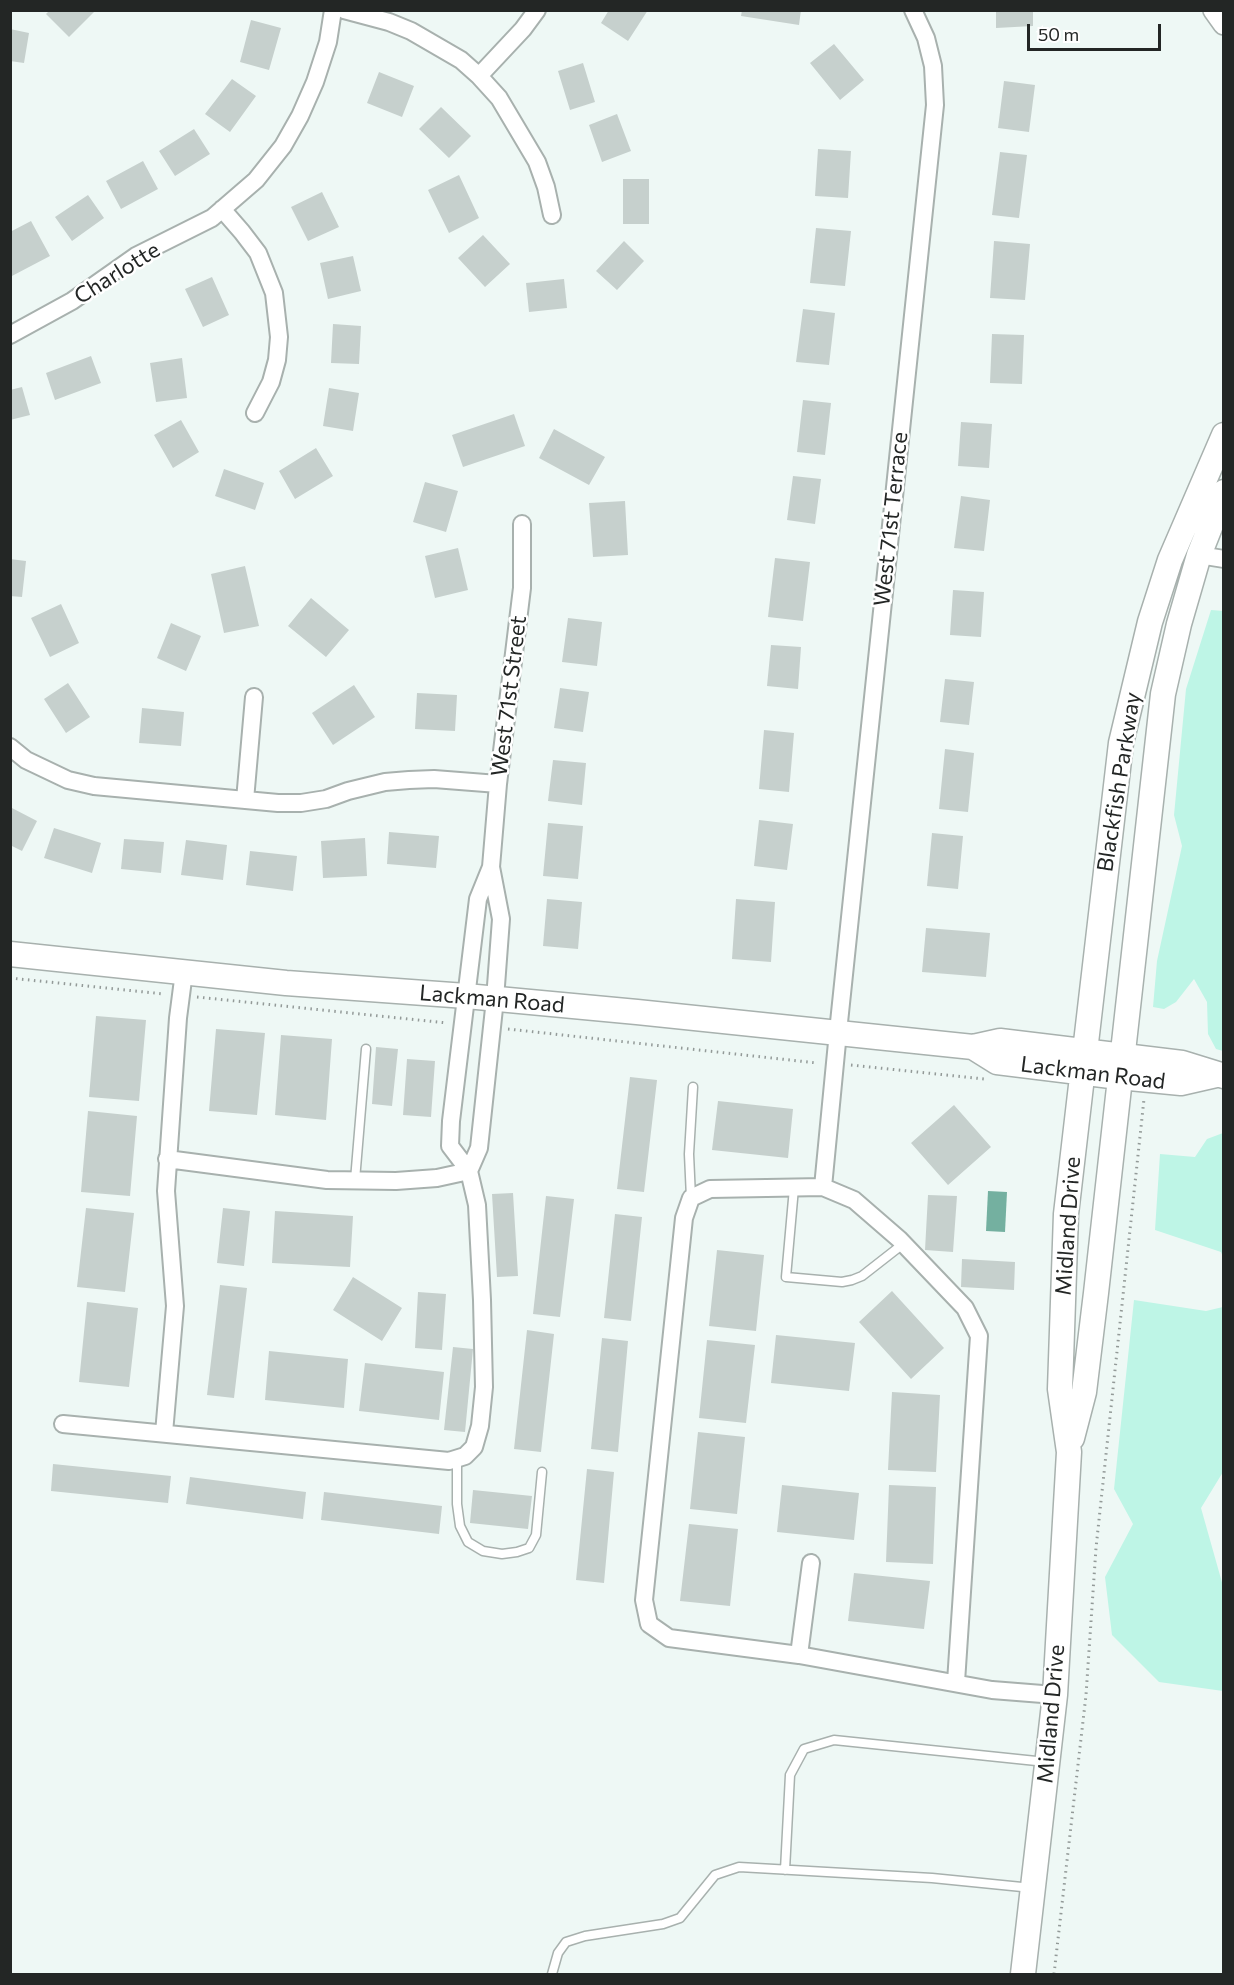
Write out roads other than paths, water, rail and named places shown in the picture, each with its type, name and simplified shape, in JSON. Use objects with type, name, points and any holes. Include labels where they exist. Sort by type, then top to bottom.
[{"type":"main road","name":"Blackfish Parkway","points":[[1083,1062],[1121,743],[1136,676],[1150,622],[1170,561],[1224,435]]},
{"type":"main road","name":"Blackfish Parkway","points":[[1121,1066],[1163,694],[1179,624],[1199,555],[1224,492]]},
{"type":"main road","name":"Lackman Road","points":[[10,954],[182,984],[286,983],[466,996],[973,1047],[997,1062],[1083,1062],[1121,1066],[1181,1083],[1220,1075]]},
{"type":"main road","name":"Midland Drive","points":[[1069,1452],[1060,1389],[1066,1214],[1083,1062]]},
{"type":"main road","name":"Midland Drive","points":[[1023,1974],[1055,1695],[1069,1452],[1084,1392],[1121,1066]]},
{"type":"street","name":"Charlotte","points":[[10,335],[72,301],[136,256],[212,218],[256,180],[283,146],[315,82],[328,42],[333,10]]},
{"type":"street","points":[[344,10],[389,22],[411,31],[461,60],[479,76],[499,98],[537,162],[546,187],[552,215]]},
{"type":"street","points":[[479,76],[523,29],[537,10]]},
{"type":"street","name":"West 71st Terrace","points":[[823,1187],[935,105],[933,66],[926,38],[913,10]]},
{"type":"street","points":[[1214,10],[1224,24]]},
{"type":"street","points":[[222,209],[258,253],[274,293],[279,337],[277,360],[271,382],[255,414]]},
{"type":"street","name":"West 71st Street","points":[[491,867],[478,899],[451,1121],[450,1146],[469,1171],[479,1148],[495,999],[501,919],[491,867],[498,784],[522,588],[522,524]]},
{"type":"street","points":[[1199,555],[1224,559]]},
{"type":"street","points":[[245,800],[254,697]]},
{"type":"street","points":[[10,747],[26,760],[68,780],[94,786],[245,800],[301,803],[326,799],[385,782],[426,779],[498,784]]},
{"type":"street","points":[[164,1433],[175,1306],[166,1191],[167,1159],[182,984]]},
{"type":"street","points":[[63,1424],[449,1461],[465,1456],[474,1447],[480,1426],[484,1387],[477,1205],[469,1171],[437,1178],[396,1181],[327,1180],[167,1159]]},
{"type":"street","points":[[956,1682],[979,1336],[965,1308],[903,1244],[854,1200],[823,1187],[710,1189],[691,1198],[684,1218],[644,1600],[649,1624],[669,1638],[800,1655],[992,1690],[1055,1695]]},
{"type":"street","points":[[800,1655],[811,1563]]},
{"type":"lane","points":[[355,1180],[366,1049]]},
{"type":"lane","points":[[691,1198],[689,1154],[693,1087]]},
{"type":"lane","points":[[794,1188],[786,1277],[842,1282],[852,1280],[862,1276],[903,1244]]},
{"type":"lane","points":[[457,1458],[457,1504],[460,1527],[468,1542],[483,1551],[502,1554],[529,1548],[536,1534],[542,1472]]},
{"type":"lane","points":[[785,1870],[790,1775],[804,1749],[834,1740],[1047,1762]]},
{"type":"lane","points":[[552,1974],[558,1953],[566,1942],[585,1936],[663,1924],[680,1918],[715,1875],[739,1867],[932,1878],[1033,1888]]}]
